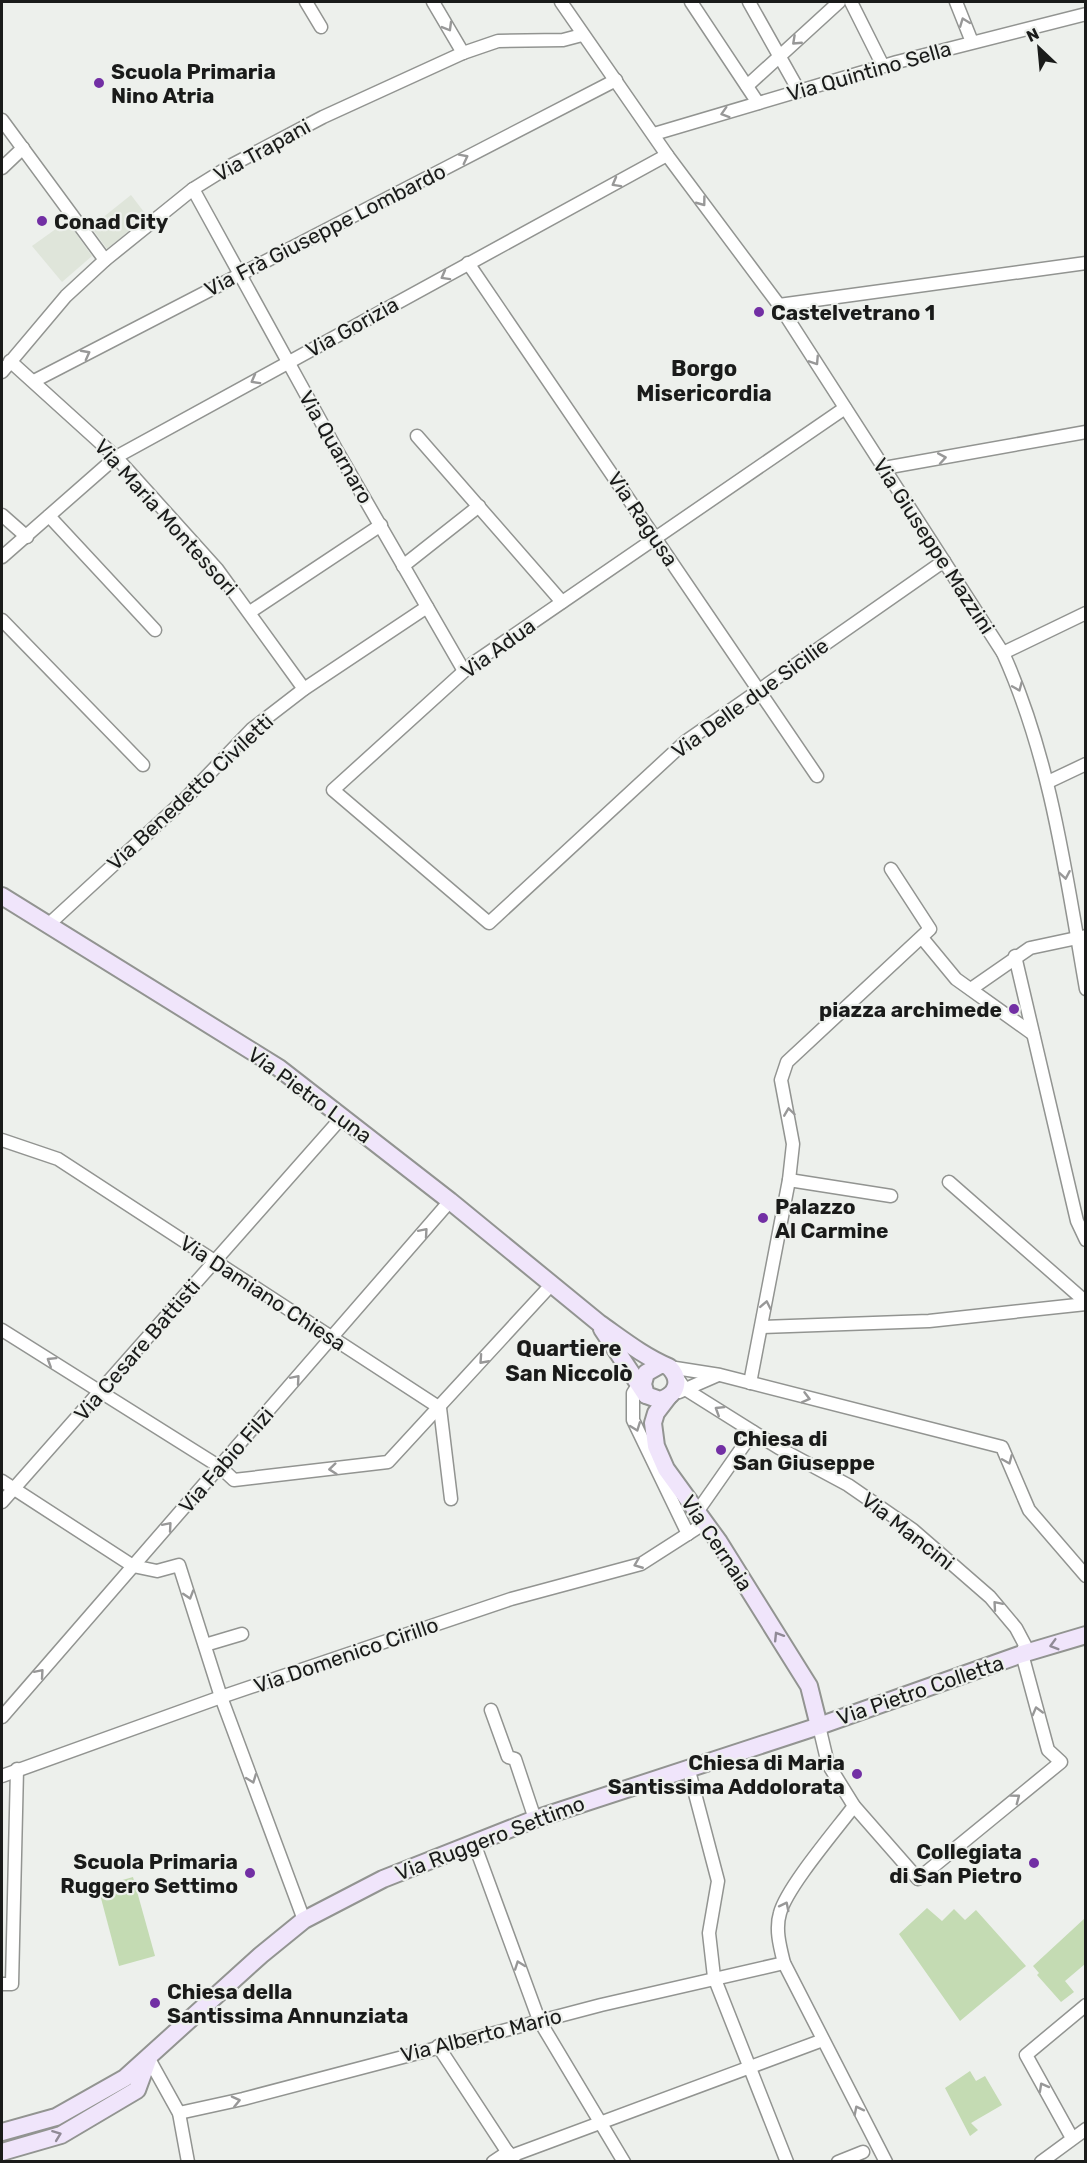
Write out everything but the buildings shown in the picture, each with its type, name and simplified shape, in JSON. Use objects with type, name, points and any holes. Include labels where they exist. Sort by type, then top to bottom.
[{"type":"street","points":[[306,2],[321,27]]},
{"type":"street","points":[[433,2],[462,53]]},
{"type":"street","name":"Via Giuseppe Mazzini","points":[[561,2],[667,155],[779,305],[1003,653],[1021,693],[1048,782],[1081,937],[1086,989]]},
{"type":"street","points":[[692,2],[758,103]]},
{"type":"street","points":[[749,2],[799,91]]},
{"type":"street","points":[[747,86],[839,2]]},
{"type":"street","points":[[851,2],[883,66]]},
{"type":"street","points":[[956,2],[972,42]]},
{"type":"street","name":"Via Quintino Sella","points":[[654,134],[883,66],[1086,14]]},
{"type":"street","name":"Via Trapani","points":[[2,372],[66,296],[105,260],[193,189],[230,166],[323,117],[462,53],[498,41],[563,40],[582,34]]},
{"type":"street","name":"Via Frà Giuseppe Lombardo","points":[[34,381],[616,80]]},
{"type":"street","points":[[2,120],[105,260]]},
{"type":"street","points":[[2,168],[23,148]]},
{"type":"street","name":"Via Gorizia","points":[[2,556],[27,537],[116,457],[667,155]]},
{"type":"street","name":"Via Quarnaro","points":[[193,189],[288,362],[464,671]]},
{"type":"street","name":"Via Ragusa","points":[[468,263],[817,776]]},
{"type":"street","points":[[779,305],[1086,263]]},
{"type":"street","name":"Via Maria Montessori","points":[[10,361],[116,457],[217,569],[304,689]]},
{"type":"street","name":"Via Adua","points":[[489,922],[333,790],[464,671],[845,408]]},
{"type":"street","points":[[884,468],[1086,432]]},
{"type":"street","points":[[417,436],[562,602]]},
{"type":"street","points":[[403,566],[478,506]]},
{"type":"street","points":[[2,515],[27,537]]},
{"type":"street","points":[[50,516],[155,630]]},
{"type":"street","points":[[250,612],[381,525]]},
{"type":"street","name":"Via Delle due Sicilie","points":[[489,922],[685,742],[944,561]]},
{"type":"street","name":"Via Benedetto Civiletti","points":[[48,925],[184,800],[252,729],[304,689],[427,607]]},
{"type":"street","points":[[1003,653],[1086,613]]},
{"type":"street","points":[[2,620],[143,765]]},
{"type":"street","points":[[1048,782],[1086,764]]},
{"type":"street","points":[[750,1383],[789,1180],[793,1144],[781,1080],[787,1062],[923,939],[930,929],[891,869]]},
{"type":"street","name":"Via Pietro Luna","points":[[2,896],[279,1068],[450,1201],[599,1323],[662,1382]]},
{"type":"street","points":[[970,989],[1015,956],[1030,948],[1081,937]]},
{"type":"street","points":[[923,939],[956,979],[1033,1034]]},
{"type":"street","points":[[1015,956],[1077,1221],[1086,1240]]},
{"type":"street","name":"Via Cesare Battisti","points":[[2,1502],[343,1116]]},
{"type":"street","name":"Via Damiano Chiesa","points":[[2,1140],[58,1159],[440,1408]]},
{"type":"street","points":[[789,1180],[891,1196]]},
{"type":"street","points":[[949,1182],[1086,1303]]},
{"type":"street","name":"Via Fabio Filzi","points":[[2,1717],[450,1201]]},
{"type":"street","points":[[2,1330],[220,1467],[234,1479],[388,1462],[551,1285]]},
{"type":"street","points":[[762,1327],[929,1321],[1086,1303]]},
{"type":"street","name":"Via Pietro Luna","points":[[599,1323],[662,1382]]},
{"type":"street","points":[[662,1382],[720,1375]]},
{"type":"street","points":[[662,1382],[720,1375],[1002,1447],[1029,1510],[1086,1576]]},
{"type":"street","name":"Via Mancini","points":[[662,1382],[848,1485],[913,1530],[990,1597],[1016,1628],[1025,1645],[1022,1654],[1048,1750],[1061,1762],[918,1879],[854,1806]]},
{"type":"street","name":"Via Cernaia","points":[[662,1382],[653,1423],[656,1446],[666,1469],[701,1517],[809,1686],[819,1726]]},
{"type":"street","name":"Via Cernaia","points":[[662,1382],[632,1402],[633,1420],[688,1534]]},
{"type":"street","points":[[440,1408],[451,1499]]},
{"type":"street","name":"Via Domenico Cirillo","points":[[2,1776],[221,1697],[511,1599],[641,1564],[688,1534],[701,1517],[753,1432]]},
{"type":"street","points":[[2,1481],[133,1566],[157,1571],[179,1565],[221,1697],[304,1920]]},
{"type":"street","points":[[205,1645],[242,1634]]},
{"type":"street","name":"Via Pietro Colletta","points":[[819,1726],[1022,1654],[1086,1635]]},
{"type":"street","points":[[491,1710],[508,1757],[515,1759],[535,1820]]},
{"type":"street","points":[[819,1726],[828,1764],[854,1806],[800,1879],[780,1912],[778,1939],[784,1963],[886,2162]]},
{"type":"street","name":"Via Ruggero Settimo","points":[[2,2132],[56,2117],[125,2078],[149,2059],[261,1955],[304,1920],[383,1878],[535,1820],[688,1767],[819,1726]]},
{"type":"street","points":[[688,1767],[718,1881],[709,1933],[714,1977],[787,2162]]},
{"type":"street","points":[[7,1984],[17,1769]]},
{"type":"street","points":[[474,1843],[539,2020],[624,2162]]},
{"type":"street","name":"Via Alberto Mario","points":[[179,2113],[243,2099],[539,2020],[714,1977],[784,1963]]},
{"type":"street","points":[[1072,2138],[1026,2055],[1086,2005]]},
{"type":"street","points":[[493,2162],[823,2040]]},
{"type":"street","points":[[438,2046],[511,2157]]},
{"type":"street","points":[[149,2059],[179,2113],[188,2162]]},
{"type":"street","points":[[2,2152],[61,2135],[137,2090],[149,2059]]},
{"type":"street","points":[[1041,2162],[1086,2129]]},
{"type":"street","points":[[838,2162],[863,2152]]},
{"type":"shaded area","points":[[131,195],[147,216],[107,249],[91,227]]},
{"type":"shaded area","points":[[67,221],[92,256],[62,282],[32,246]]},
{"type":"green space","points":[[133,1877],[155,1956],[119,1966],[98,1887]]},
{"type":"green space","points":[[927,1908],[942,1921],[954,1909],[965,1920],[976,1910],[1026,1966],[960,2021],[899,1934]]},
{"type":"green space","points":[[1085,1918],[1085,1964],[1065,1981],[1074,1992],[1061,2002],[1037,1975],[1039,1973],[1033,1966]]},
{"type":"green space","points":[[970,2071],[976,2081],[985,2076],[1002,2105],[971,2123],[978,2130],[970,2136],[945,2088]]},
{"type":"place","name":"Scuola Primaria Nino Atria","points":[[99,83]]},
{"type":"place","name":"Conad City","points":[[42,221]]},
{"type":"place","name":"Castelvetrano 1","points":[[759,312]]},
{"type":"place","name":"piazza archimede","points":[[1014,1009]]},
{"type":"place","name":"Palazzo Al Carmine","points":[[763,1218]]},
{"type":"place","name":"Chiesa di San Giuseppe","points":[[721,1450]]},
{"type":"place","name":"Chiesa di Maria Santissima Addolorata","points":[[857,1774]]},
{"type":"place","name":"Collegiata di San Pietro","points":[[1034,1863]]},
{"type":"place","name":"Scuola Primaria Ruggero Settimo","points":[[250,1873]]},
{"type":"place","name":"Chiesa della Santissima Annunziata","points":[[155,2003]]},
{"type":"district","name":"Borgo Misericordia","points":[[704,380]]},
{"type":"district","name":"Quartiere San Niccolò","points":[[569,1360]]}]
